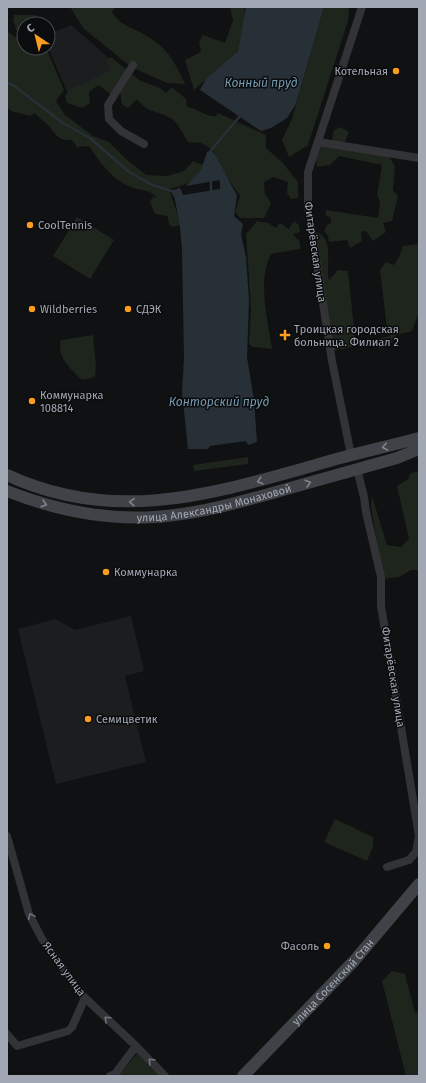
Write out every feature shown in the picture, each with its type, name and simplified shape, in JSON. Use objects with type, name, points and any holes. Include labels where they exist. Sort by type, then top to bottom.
[{"type":"main road","name":"улица Александры Монаховой","points":[[7,475],[30,484],[70,495],[112,501],[155,501],[187,498],[218,492],[351,455],[419,438]]},
{"type":"main road","name":"улица Александры Монаховой","points":[[7,491],[46,505],[83,513],[112,517],[156,517],[221,507],[356,469],[419,449]]},
{"type":"main road","name":"улица Сосенский Стан","points":[[243,1076],[354,960],[419,884]]},
{"type":"street","name":"Фитарёвская улица","points":[[351,455],[332,361],[308,207],[308,172],[362,7]]},
{"type":"street","points":[[133,65],[108,106],[108,119],[121,131],[144,144]]},
{"type":"street","points":[[318,142],[419,158]]},
{"type":"street","name":"Фитарёвская улица","points":[[356,469],[364,497],[381,578],[381,606],[419,836],[416,852],[409,860],[387,867]]},
{"type":"street","name":"Ясная улица","points":[[7,836],[29,914],[42,939],[85,998],[136,1046],[165,1076]]},
{"type":"street","points":[[7,1034],[17,1046],[63,1033],[72,1027],[85,998]]},
{"type":"street","points":[[110,1076],[115,1074],[136,1046]]},
{"type":"shaded area","points":[[70,7],[115,7],[112,12],[119,21],[142,33],[166,51],[175,63],[185,84],[167,83],[131,67],[83,28]]},
{"type":"shaded area","points":[[230,7],[245,7],[244,23],[238,51],[194,90],[185,60],[201,52],[199,42],[203,35],[225,43],[233,20]]},
{"type":"shaded area","points":[[324,7],[349,7],[348,21],[308,145],[289,157],[282,140],[292,119]]},
{"type":"shaded area","points":[[14,15],[37,16],[16,16],[16,28],[13,20]]},
{"type":"shaded area","points":[[71,25],[119,67],[68,94],[52,56],[56,56],[56,32]]},
{"type":"shaded area","points":[[7,31],[16,38],[16,56],[49,56],[64,90],[56,101],[65,115],[93,136],[109,142],[126,159],[146,175],[167,176],[184,171],[193,161],[203,165],[206,172],[202,175],[184,185],[169,189],[181,225],[172,227],[169,224],[167,213],[167,216],[155,214],[150,202],[153,197],[157,198],[151,193],[124,184],[112,175],[89,146],[77,147],[72,140],[59,138],[35,113],[30,116],[11,111],[7,107]]},
{"type":"shaded area","points":[[111,57],[139,80],[160,88],[166,93],[172,87],[186,99],[187,107],[211,116],[216,116],[218,113],[266,135],[266,148],[282,162],[298,182],[298,198],[291,199],[287,193],[288,182],[273,177],[264,182],[265,194],[271,203],[264,218],[240,218],[235,212],[240,196],[218,164],[213,150],[201,143],[188,142],[179,126],[172,119],[149,110],[137,99],[128,108],[122,104],[120,92],[112,95],[98,85],[89,92],[90,103],[83,108],[67,103],[65,96],[69,90],[111,70],[106,61]]},
{"type":"shaded area","points":[[341,127],[349,132],[343,147],[389,157],[395,166],[393,190],[398,196],[392,221],[383,223],[386,232],[373,241],[366,231],[361,232],[362,241],[350,248],[347,240],[329,242],[328,236],[324,231],[327,225],[331,223],[331,218],[326,216],[326,210],[378,218],[380,201],[377,195],[382,165],[339,156],[330,165],[317,167],[316,159],[319,146],[330,148],[334,130]]},
{"type":"shaded area","points":[[77,217],[114,240],[90,279],[53,256]]},
{"type":"shaded area","points":[[257,221],[268,223],[276,228],[280,223],[289,229],[294,221],[299,225],[300,232],[293,234],[300,242],[300,249],[271,254],[267,265],[264,289],[266,314],[272,349],[253,347],[249,344],[251,310],[246,234]]},
{"type":"shaded area","points":[[309,230],[318,232],[327,242],[329,280],[338,270],[348,271],[356,346],[328,352]]},
{"type":"shaded area","points":[[419,244],[419,312],[412,331],[396,335],[389,347],[379,348],[377,339],[390,336],[387,329],[380,270],[386,262],[394,265],[403,246]]},
{"type":"shaded area","points":[[93,335],[96,366],[95,377],[82,380],[69,367],[63,357],[60,346],[61,340]]},
{"type":"shaded area","points":[[248,457],[248,464],[194,471],[193,465]]},
{"type":"shaded area","points":[[419,471],[419,570],[411,570],[399,577],[383,579],[371,506],[372,496],[387,545],[401,547],[409,539],[397,486],[408,479],[411,473]]},
{"type":"shaded area","name":"Семицветик","points":[[131,616],[144,671],[125,676],[146,762],[56,784],[18,629],[55,619],[75,630]]},
{"type":"shaded area","points":[[335,819],[373,837],[373,847],[367,861],[324,842]]},
{"type":"shaded area","points":[[392,971],[405,974],[415,1013],[419,1012],[419,1076],[406,1076],[382,981]]},
{"type":"shaded area","points":[[139,1051],[162,1076],[118,1076]]},
{"type":"water","name":"Конный пруд","points":[[246,7],[324,7],[296,104],[287,118],[271,128],[261,131],[200,90],[206,79],[238,51]]},
{"type":"water","name":"Конторский пруд","points":[[211,150],[219,161],[237,195],[234,216],[243,224],[241,235],[246,257],[249,300],[247,357],[254,400],[257,442],[248,445],[246,441],[210,446],[208,449],[188,449],[182,392],[184,358],[182,250],[180,226],[173,190],[180,188],[183,195],[220,189],[220,180],[186,186],[201,170],[207,152]]},
{"type":"waterway","points":[[7,83],[13,85],[63,123],[90,138],[129,172],[152,185],[172,191],[175,196]]},
{"type":"waterway","points":[[211,153],[211,150],[241,115]]},
{"type":"waterway","points":[[211,178],[211,193]]},
{"type":"place","name":"Котельная","points":[[396,71]]},
{"type":"place","name":"CoolTennis","points":[[30,225]]},
{"type":"place","name":"Wildberries","points":[[32,309]]},
{"type":"place","name":"СДЭК","points":[[128,309]]},
{"type":"place","name":"Троицкая городская больница. Филиал 2","points":[[285,335]]},
{"type":"place","name":"Коммунарка 108814","points":[[32,401]]},
{"type":"place","name":"Коммунарка","points":[[106,572]]},
{"type":"place","name":"Семицветик","points":[[88,719]]},
{"type":"place","name":"Фасоль","points":[[327,946]]}]
